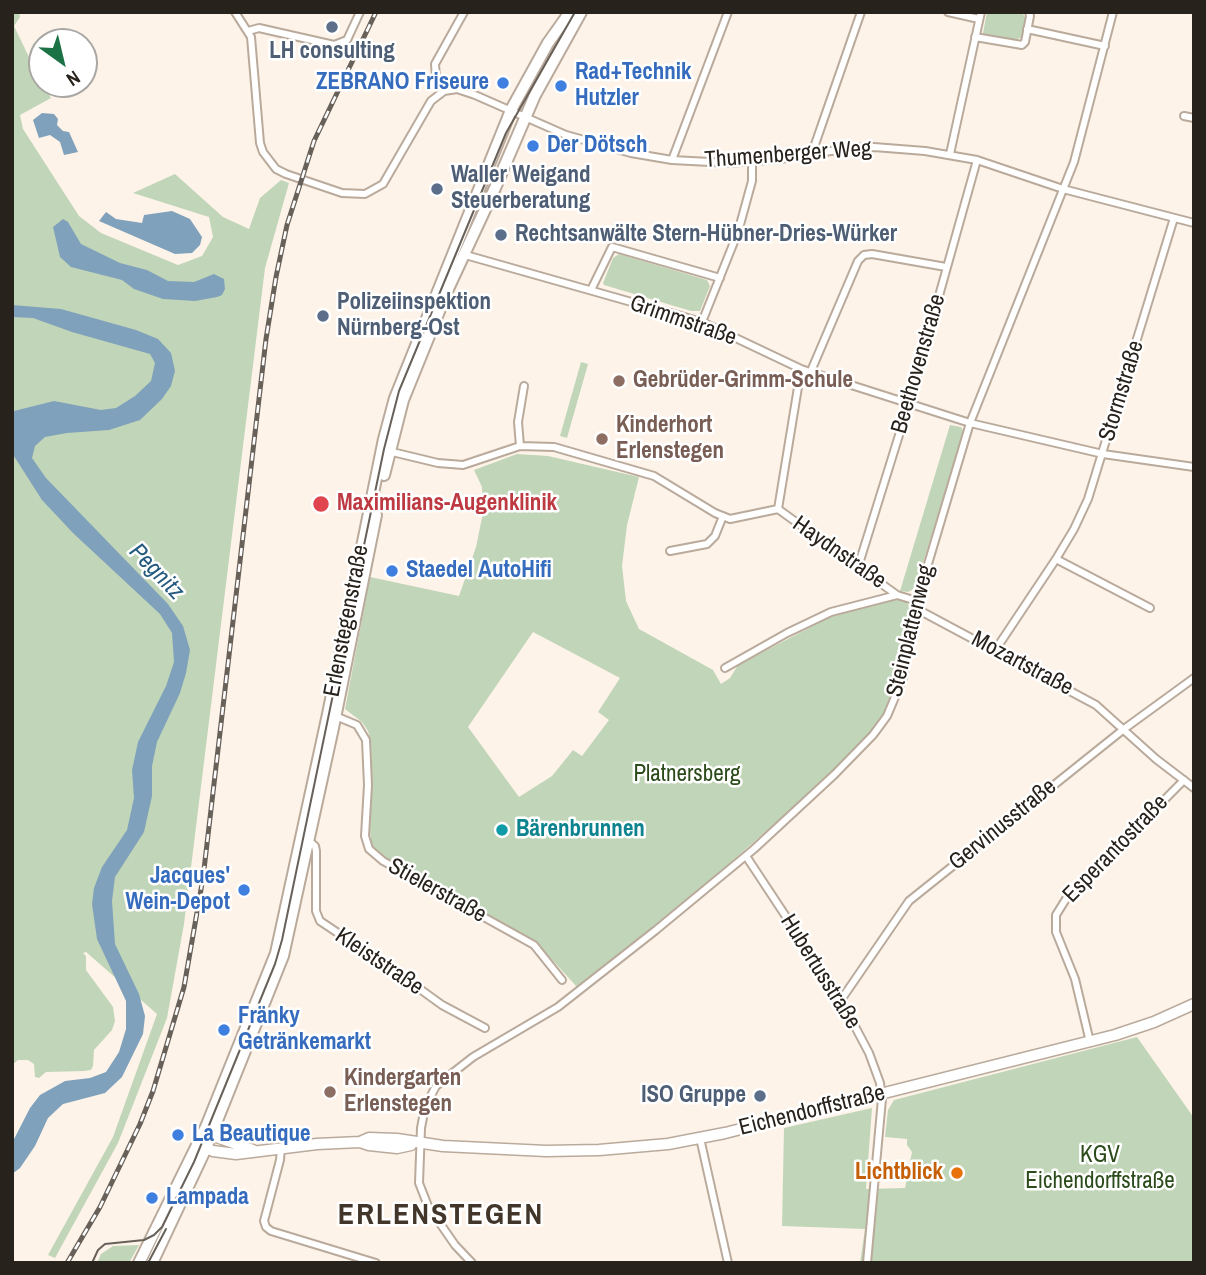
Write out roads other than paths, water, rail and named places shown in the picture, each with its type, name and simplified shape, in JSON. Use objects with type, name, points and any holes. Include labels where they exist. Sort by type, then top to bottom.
[{"type":"main road","name":"Erlenstegenstraße","points":[[152,1263],[206,1140],[274,961],[332,714],[385,450],[402,380],[459,253],[511,110],[548,43],[569,12]]},
{"type":"main road","name":"Erlenstegenstraße","points":[[459,253],[486,207],[542,80],[581,12]]},
{"type":"main road","name":"Erlenstegenstraße","points":[[139,1263],[182,1190]]},
{"type":"street","points":[[234,12],[248,31],[253,50],[260,143],[263,152],[276,169],[342,194],[365,194],[383,184],[423,112],[435,96],[444,91],[436,78],[435,64],[464,12]]},
{"type":"street","points":[[248,31],[260,28],[334,45],[347,40],[360,12]]},
{"type":"street","points":[[671,160],[728,12]]},
{"type":"street","points":[[812,153],[861,12]]},
{"type":"street","points":[[948,12],[980,16],[950,155]]},
{"type":"street","points":[[975,37],[1022,45],[1029,12]]},
{"type":"street","name":"Steinplattenweg","points":[[472,1263],[454,1245],[422,1195],[419,1183],[418,1144],[425,1107],[436,1086],[473,1057],[558,1007],[746,856],[857,753],[887,716],[903,678],[916,605],[970,423],[1083,132],[1113,12]]},
{"type":"street","points":[[1027,29],[1105,46]]},
{"type":"street","name":"Thumenberger Weg","points":[[444,91],[466,91],[583,141],[671,160],[752,162],[874,147],[950,155],[977,160],[1063,189],[1194,223]]},
{"type":"street","points":[[1184,116],[1194,118]]},
{"type":"street","name":"Beethovenstraße","points":[[858,567],[909,403],[977,160]]},
{"type":"street","points":[[702,322],[738,232],[752,181],[752,162]]},
{"type":"street","name":"Stormstraße","points":[[996,649],[1056,559],[1084,509],[1174,218]]},
{"type":"street","points":[[592,290],[612,247],[720,278]]},
{"type":"street","name":"Grimmstraße","points":[[459,253],[702,322],[801,369],[970,423],[1103,454],[1194,467]]},
{"type":"street","points":[[811,371],[858,261],[864,255],[872,254],[946,267]]},
{"type":"street","name":"Haydnstraße","points":[[801,369],[778,509],[916,605]]},
{"type":"street","points":[[520,446],[518,422],[524,386]]},
{"type":"street","points":[[385,450],[439,463],[463,464],[520,446],[554,447],[641,471],[668,483],[723,516],[738,519],[778,509]]},
{"type":"street","points":[[670,551],[707,544],[715,536],[723,516]]},
{"type":"street","points":[[1056,559],[1150,608]]},
{"type":"street","points":[[725,668],[831,612],[897,594]]},
{"type":"street","name":"Mozartstraße","points":[[916,605],[1096,705],[1194,788]]},
{"type":"street","name":"Gervinusstraße","points":[[841,1000],[909,901],[1124,729],[1194,678]]},
{"type":"street","name":"Stielerstraße","points":[[332,714],[357,725],[366,740],[368,785],[365,836],[369,849],[383,861],[534,945],[562,979]]},
{"type":"street","name":"Esperantostraße","points":[[1090,1042],[1075,979],[1056,932],[1056,915],[1066,899],[1184,780]]},
{"type":"street","name":"Kleiststraße","points":[[303,840],[316,848],[316,911],[320,921],[442,1005],[485,1028]]},
{"type":"street","name":"Hubertusstraße","points":[[746,856],[841,1000],[869,1053],[879,1077],[882,1094]]},
{"type":"street","name":"Eichendorffstraße","points":[[206,1140],[253,1150],[360,1142],[397,1148],[418,1144],[583,1151],[652,1147],[701,1138],[1090,1042],[1135,1029],[1194,1003]]},
{"type":"street","points":[[867,1263],[882,1094]]},
{"type":"street","points":[[701,1138],[728,1263]]},
{"type":"street","points":[[281,1148],[264,1221],[271,1231],[376,1263]]},
{"type":"water","points":[[42,113],[54,114],[58,119],[57,125],[63,131],[69,132],[78,152],[64,155],[60,142],[50,135],[39,138],[33,120]]},
{"type":"water","points":[[172,211],[190,219],[202,237],[200,245],[192,253],[175,254],[99,221],[106,212],[116,219],[142,223],[144,215]]},
{"type":"water","points":[[63,219],[68,222],[81,244],[120,263],[147,270],[168,281],[194,282],[214,274],[224,279],[225,289],[222,295],[217,297],[195,301],[163,299],[134,289],[122,280],[71,267],[60,257],[53,227]]},
{"type":"water","points":[[12,305],[61,309],[136,330],[158,339],[171,353],[175,371],[171,386],[162,399],[140,420],[109,430],[45,437],[35,446],[32,458],[46,478],[168,604],[183,626],[190,650],[180,693],[157,742],[152,766],[152,796],[144,832],[115,877],[112,901],[115,944],[139,994],[145,1016],[143,1034],[122,1077],[105,1093],[63,1104],[48,1118],[35,1146],[20,1168],[12,1174],[12,1143],[40,1095],[65,1081],[90,1078],[106,1072],[119,1052],[126,1029],[126,1001],[97,939],[92,904],[94,888],[102,867],[127,830],[134,798],[132,770],[138,742],[166,686],[174,662],[172,633],[160,614],[73,533],[42,500],[12,453],[14,411],[54,401],[101,410],[116,408],[135,396],[151,381],[155,363],[150,354],[33,318],[12,317]]},
{"type":"tram line","points":[[92,1263],[98,1250],[105,1244],[144,1240],[162,1227],[194,1162],[275,964],[384,449],[399,391],[506,133],[575,12]]},
{"type":"tram line","points":[[148,1263],[166,1229]]},
{"type":"railway","points":[[67,1263],[100,1207],[140,1124],[153,1091],[184,987],[203,878],[266,339],[276,277],[287,225],[314,141],[376,12]]},
{"type":"place","name":"LH consulting","points":[[332,27]]},
{"type":"place","name":"ZEBRANO Friseure","points":[[503,83]]},
{"type":"place","name":"Rad+Technik Hutzler","points":[[561,86]]},
{"type":"place","name":"Der Dötsch","points":[[533,146]]},
{"type":"place","name":"Waller Weigand Steuerberatung","points":[[437,189]]},
{"type":"place","name":"Rechtsanwälte Stern-Hübner-Dries-Würker","points":[[501,235]]},
{"type":"place","name":"Polizeiinspektion Nürnberg-Ost","points":[[323,316]]},
{"type":"place","name":"Gebrüder-Grimm-Schule","points":[[619,381]]},
{"type":"place","name":"Kinderhort Erlenstegen","points":[[602,439]]},
{"type":"place","name":"Maximilians-Augenklinik","points":[[321,504]]},
{"type":"place","name":"Staedel AutoHifi","points":[[392,571]]},
{"type":"place","name":"Bärenbrunnen","points":[[502,830]]},
{"type":"place","name":"Jacques' Wein-Depot","points":[[244,890]]},
{"type":"place","name":"Fränky Getränkemarkt","points":[[224,1030]]},
{"type":"place","name":"Kindergarten Erlenstegen","points":[[330,1092]]},
{"type":"place","name":"ISO Gruppe","points":[[760,1096]]},
{"type":"place","name":"La Beautique","points":[[178,1135]]},
{"type":"place","name":"Lichtblick","points":[[957,1173]]},
{"type":"place","name":"Lampada","points":[[152,1198]]},
{"type":"district","name":"ERLENSTEGEN","points":[[441,1216]]},
{"type":"water label","name":"Pegnitz","points":[[156,572]]},
{"type":"park label","name":"Platnersberg","points":[[687,775]]},
{"type":"park label","name":"KGV Eichendorffstraße","points":[[1100,1169]]}]
